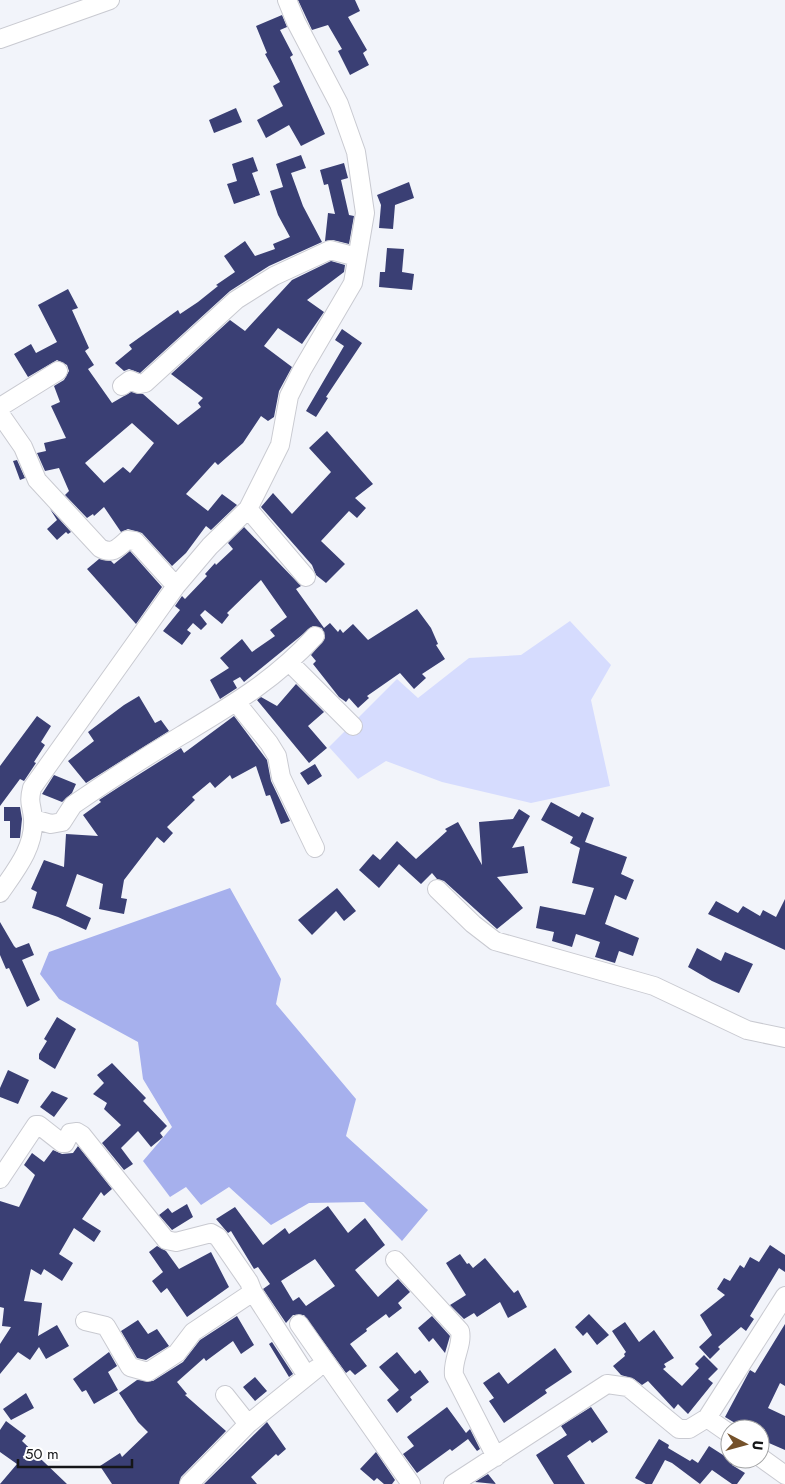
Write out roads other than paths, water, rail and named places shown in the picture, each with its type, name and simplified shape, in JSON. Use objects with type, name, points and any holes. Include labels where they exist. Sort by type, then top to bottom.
[{"type":"street","points":[[0,39],[109,0]]},
{"type":"street","points":[[0,893],[21,862],[30,844],[33,819],[29,803],[32,788],[176,586],[248,509],[280,445],[289,396],[302,370],[353,284],[365,213],[356,152],[339,104],[296,22],[287,0]]},
{"type":"street","points":[[122,386],[130,380],[139,384],[145,383],[236,300],[274,276],[330,250],[358,257]]},
{"type":"street","points":[[0,407],[58,371]]},
{"type":"street","points":[[0,414],[23,447],[37,480],[100,548],[106,552],[114,552],[127,540],[135,541],[176,586]]},
{"type":"street","points":[[248,509],[306,577]]},
{"type":"street","points":[[33,819],[51,824],[62,822],[73,805],[236,702],[290,663],[315,636]]},
{"type":"street","points":[[290,663],[353,726]]},
{"type":"street","points":[[236,702],[269,743],[276,756],[281,777],[315,848]]},
{"type":"street","points":[[437,889],[473,924],[495,940],[654,986],[747,1030],[785,1038]]},
{"type":"street","points":[[0,1179],[36,1125],[39,1125],[62,1143],[65,1143],[70,1133],[77,1132],[82,1135],[166,1240],[176,1242],[211,1233],[218,1237],[250,1282],[253,1292],[307,1376]]},
{"type":"street","points":[[395,1260],[460,1331],[461,1337],[454,1365],[454,1375],[496,1457]]},
{"type":"street","points":[[85,1321],[106,1326],[130,1367],[148,1372],[177,1353],[193,1332],[253,1292]]},
{"type":"street","points":[[453,1484],[608,1384],[628,1387],[679,1429],[689,1429],[707,1418],[785,1296]]},
{"type":"street","points":[[299,1324],[411,1484]]},
{"type":"street","points":[[189,1484],[248,1424],[326,1362]]},
{"type":"street","points":[[225,1395],[248,1424]]},
{"type":"street","points":[[707,1418],[720,1427]]},
{"type":"street","points":[[770,1464],[785,1475]]},
{"type":"water","points":[[230,888],[281,979],[276,1004],[356,1099],[346,1136],[428,1210],[402,1241],[364,1202],[309,1203],[271,1225],[229,1187],[201,1205],[186,1187],[170,1197],[143,1161],[172,1127],[143,1079],[138,1042],[59,999],[40,974],[49,952]]}]
